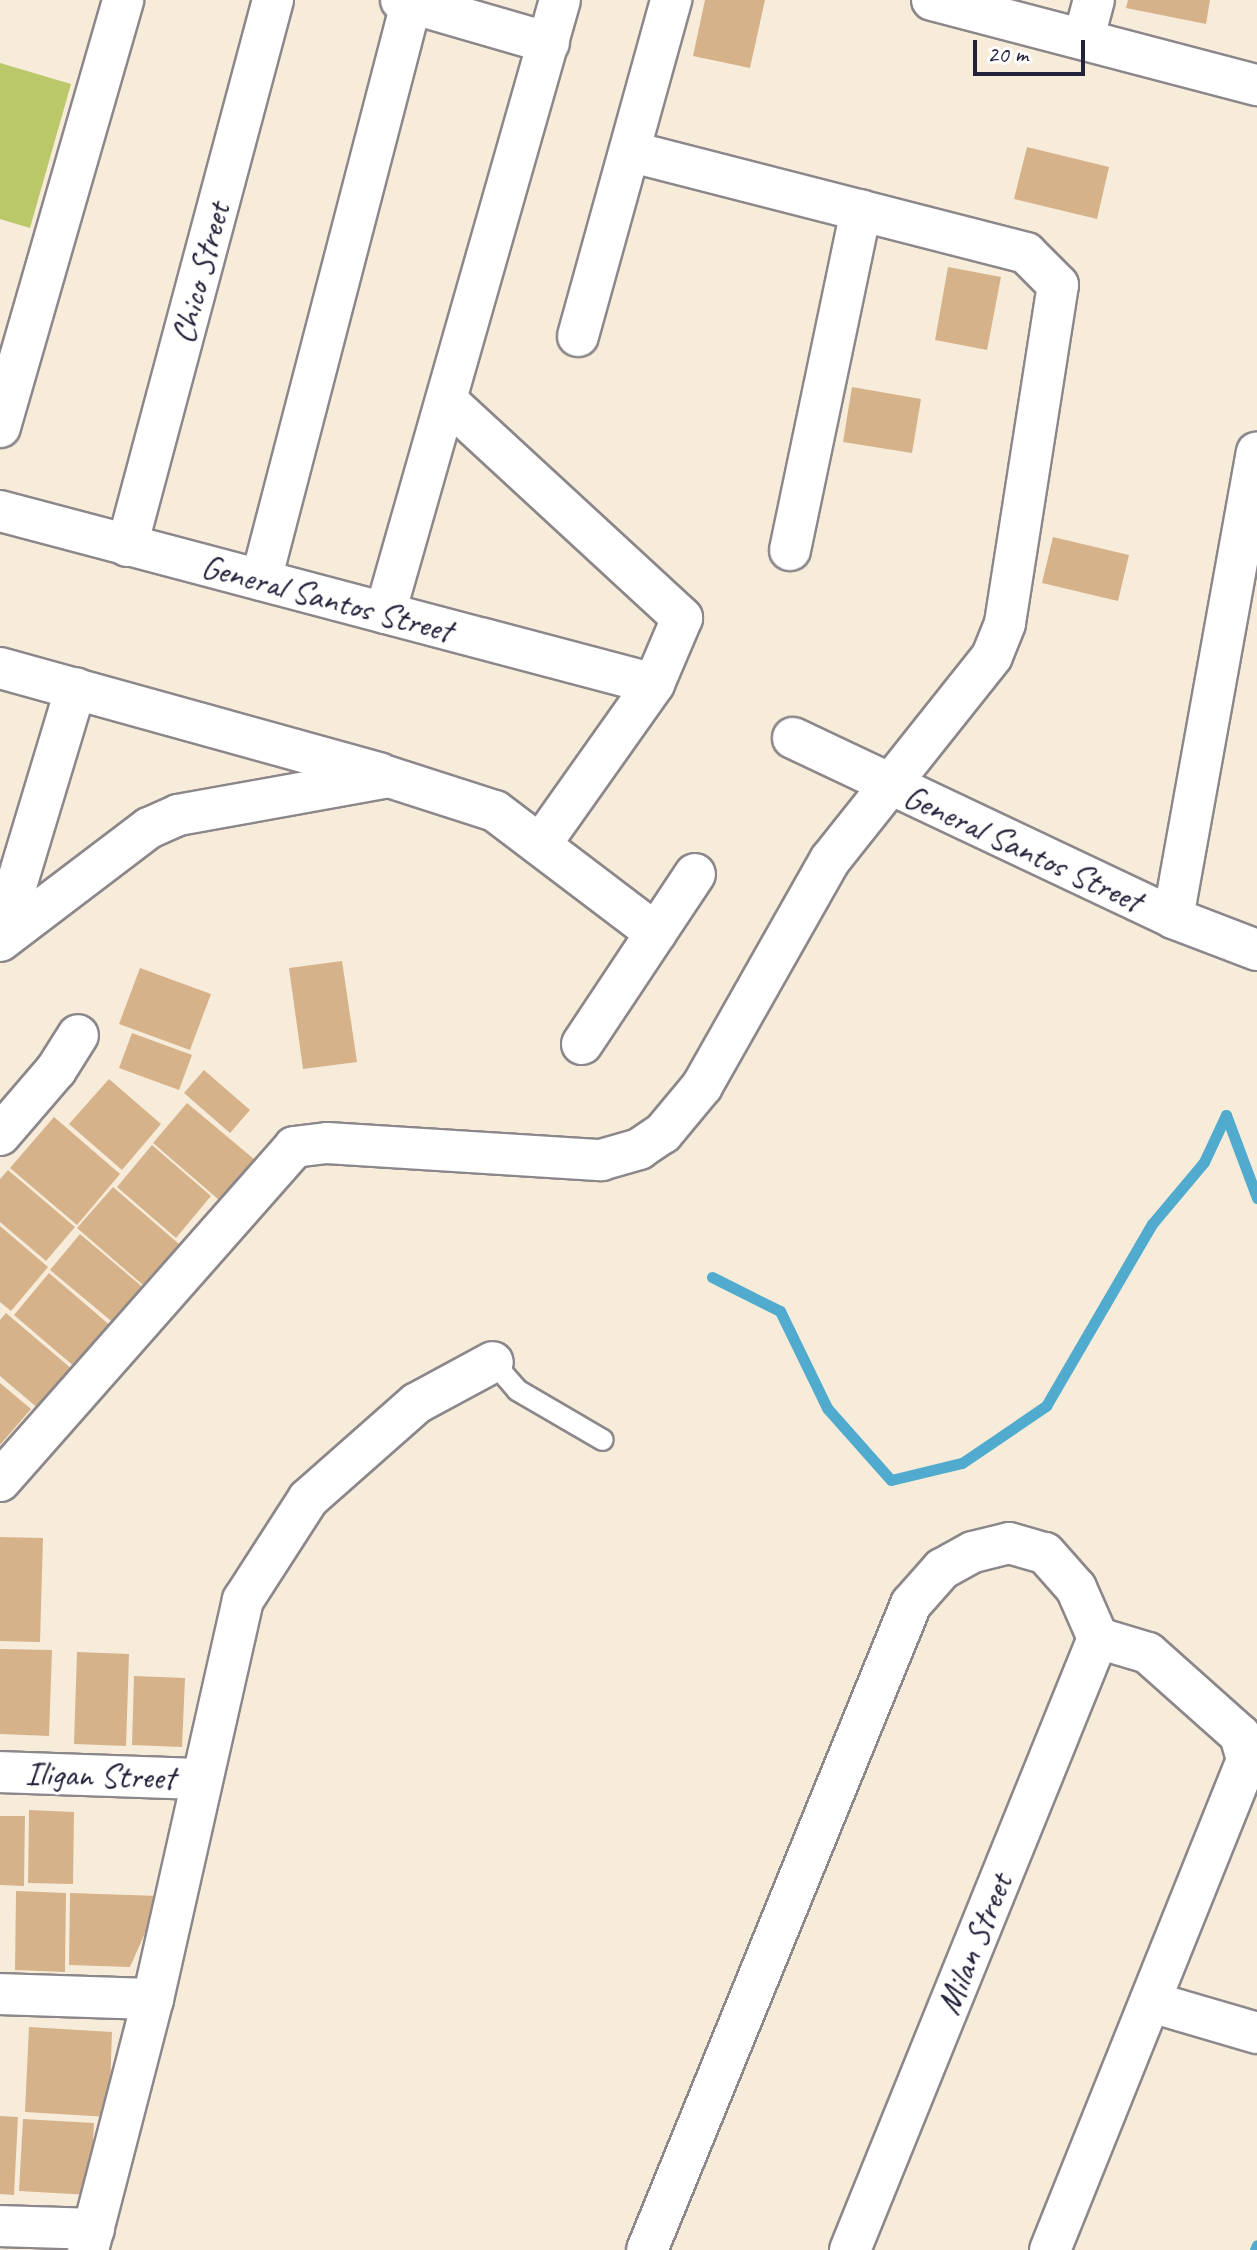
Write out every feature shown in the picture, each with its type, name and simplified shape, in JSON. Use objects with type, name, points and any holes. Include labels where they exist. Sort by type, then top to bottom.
[{"type":"street","points":[[0,427],[16,304],[123,0]]},
{"type":"street","name":"Chico Street","points":[[127,546],[273,0]]},
{"type":"street","points":[[385,613],[560,0]]},
{"type":"street","points":[[578,336],[671,0]]},
{"type":"street","points":[[932,0],[1089,18],[1257,85]]},
{"type":"street","points":[[261,580],[408,1],[549,43]]},
{"type":"street","points":[[0,1481],[294,1147],[327,1143],[601,1160],[639,1149],[663,1133],[702,1086],[812,889],[888,784],[992,656],[1005,623],[1058,285],[1026,253],[630,151]]},
{"type":"street","points":[[790,550],[861,210]]},
{"type":"street","points":[[447,401],[682,618],[654,684],[540,845]]},
{"type":"street","points":[[1173,918],[1257,453]]},
{"type":"street","name":"General Santos Street","points":[[0,511],[654,684]]},
{"type":"street","points":[[0,668],[465,797],[495,811],[656,933]]},
{"type":"street","points":[[0,940],[76,688]]},
{"type":"street","name":"General Santos Street","points":[[793,738],[1173,918],[1257,950]]},
{"type":"street","points":[[0,940],[149,828],[178,815],[389,777]]},
{"type":"street","points":[[582,1044],[695,874]]},
{"type":"street","points":[[0,1135],[56,1070],[78,1035]]},
{"type":"street","points":[[0,2226],[91,2240],[153,1999],[200,1779],[243,1600],[289,1524],[308,1499],[417,1403],[493,1362]]},
{"type":"street","points":[[647,2250],[911,1604],[942,1569],[973,1552],[1009,1543],[1045,1553],[1076,1588],[1098,1638],[1148,1653],[1240,1735],[1252,1764],[1050,2250]]},
{"type":"street","name":"Milan Street","points":[[850,2250],[1098,1638]]},
{"type":"street","name":"Iligan Street","points":[[0,1772],[200,1779]]},
{"type":"street","points":[[0,1994],[153,1999]]},
{"type":"street","points":[[1151,2002],[1257,2033]]},
{"type":"lane","points":[[493,1362],[517,1390],[603,1440]]},
{"type":"green space","points":[[0,63],[71,84],[30,228],[0,219]]},
{"type":"building","points":[[705,0],[765,0],[750,68],[693,56]]},
{"type":"building","points":[[1128,0],[1210,0],[1206,24],[1126,8]]},
{"type":"building","points":[[1027,147],[1109,167],[1097,219],[1014,199]]},
{"type":"building","points":[[948,267],[1001,277],[987,350],[935,340]]},
{"type":"building","points":[[852,387],[921,399],[912,453],[843,442]]},
{"type":"building","points":[[1053,537],[1129,555],[1118,601],[1042,583]]},
{"type":"building","points":[[342,961],[357,1062],[303,1069],[289,968]]},
{"type":"building","points":[[140,968],[211,994],[190,1050],[119,1024]]},
{"type":"building","points":[[132,1033],[192,1055],[179,1090],[119,1068]]},
{"type":"building","points":[[204,1070],[250,1110],[230,1133],[184,1093]]},
{"type":"building","points":[[109,1079],[161,1124],[122,1170],[69,1124]]},
{"type":"building","points":[[187,1103],[261,1165],[226,1206],[153,1143]]},
{"type":"building","points":[[54,1117],[120,1174],[77,1225],[10,1168]]},
{"type":"building","points":[[152,1145],[211,1196],[176,1238],[117,1187]]},
{"type":"building","points":[[8,1170],[75,1227],[46,1261],[0,1222],[0,1179]]},
{"type":"building","points":[[113,1187],[179,1244],[143,1285],[77,1228]]},
{"type":"building","points":[[0,1226],[48,1267],[11,1311],[0,1302]]},
{"type":"building","points":[[80,1234],[146,1290],[116,1325],[50,1270]]},
{"type":"building","points":[[49,1273],[119,1333],[83,1374],[14,1315]]},
{"type":"building","points":[[6,1313],[79,1375],[46,1415],[0,1376],[0,1320]]},
{"type":"building","points":[[0,1383],[31,1409],[0,1445]]},
{"type":"building","points":[[0,1537],[43,1538],[40,1642],[0,1641]]},
{"type":"building","points":[[0,1649],[52,1650],[49,1736],[0,1734]]},
{"type":"building","points":[[77,1652],[129,1654],[126,1746],[74,1744]]},
{"type":"building","points":[[134,1676],[185,1678],[182,1747],[132,1745]]},
{"type":"building","points":[[29,1810],[74,1812],[73,1884],[28,1883]]},
{"type":"building","points":[[0,1816],[25,1816],[24,1886],[0,1885]]},
{"type":"building","points":[[16,1891],[66,1893],[65,1972],[15,1970]]},
{"type":"building","points":[[70,1893],[160,1896],[159,1924],[149,1924],[130,1967],[69,1965]]},
{"type":"building","points":[[29,2027],[112,2032],[109,2117],[25,2112]]},
{"type":"building","points":[[0,2116],[18,2117],[14,2195],[0,2194]]},
{"type":"building","points":[[23,2119],[94,2123],[90,2195],[19,2191]]},
{"type":"waterway","points":[[712,1277],[780,1311],[827,1408],[891,1480],[962,1463],[1046,1406],[1152,1224],[1204,1162],[1226,1115],[1257,1198]]},
{"type":"waterway","points":[[1255,2250],[1257,2245]]}]
